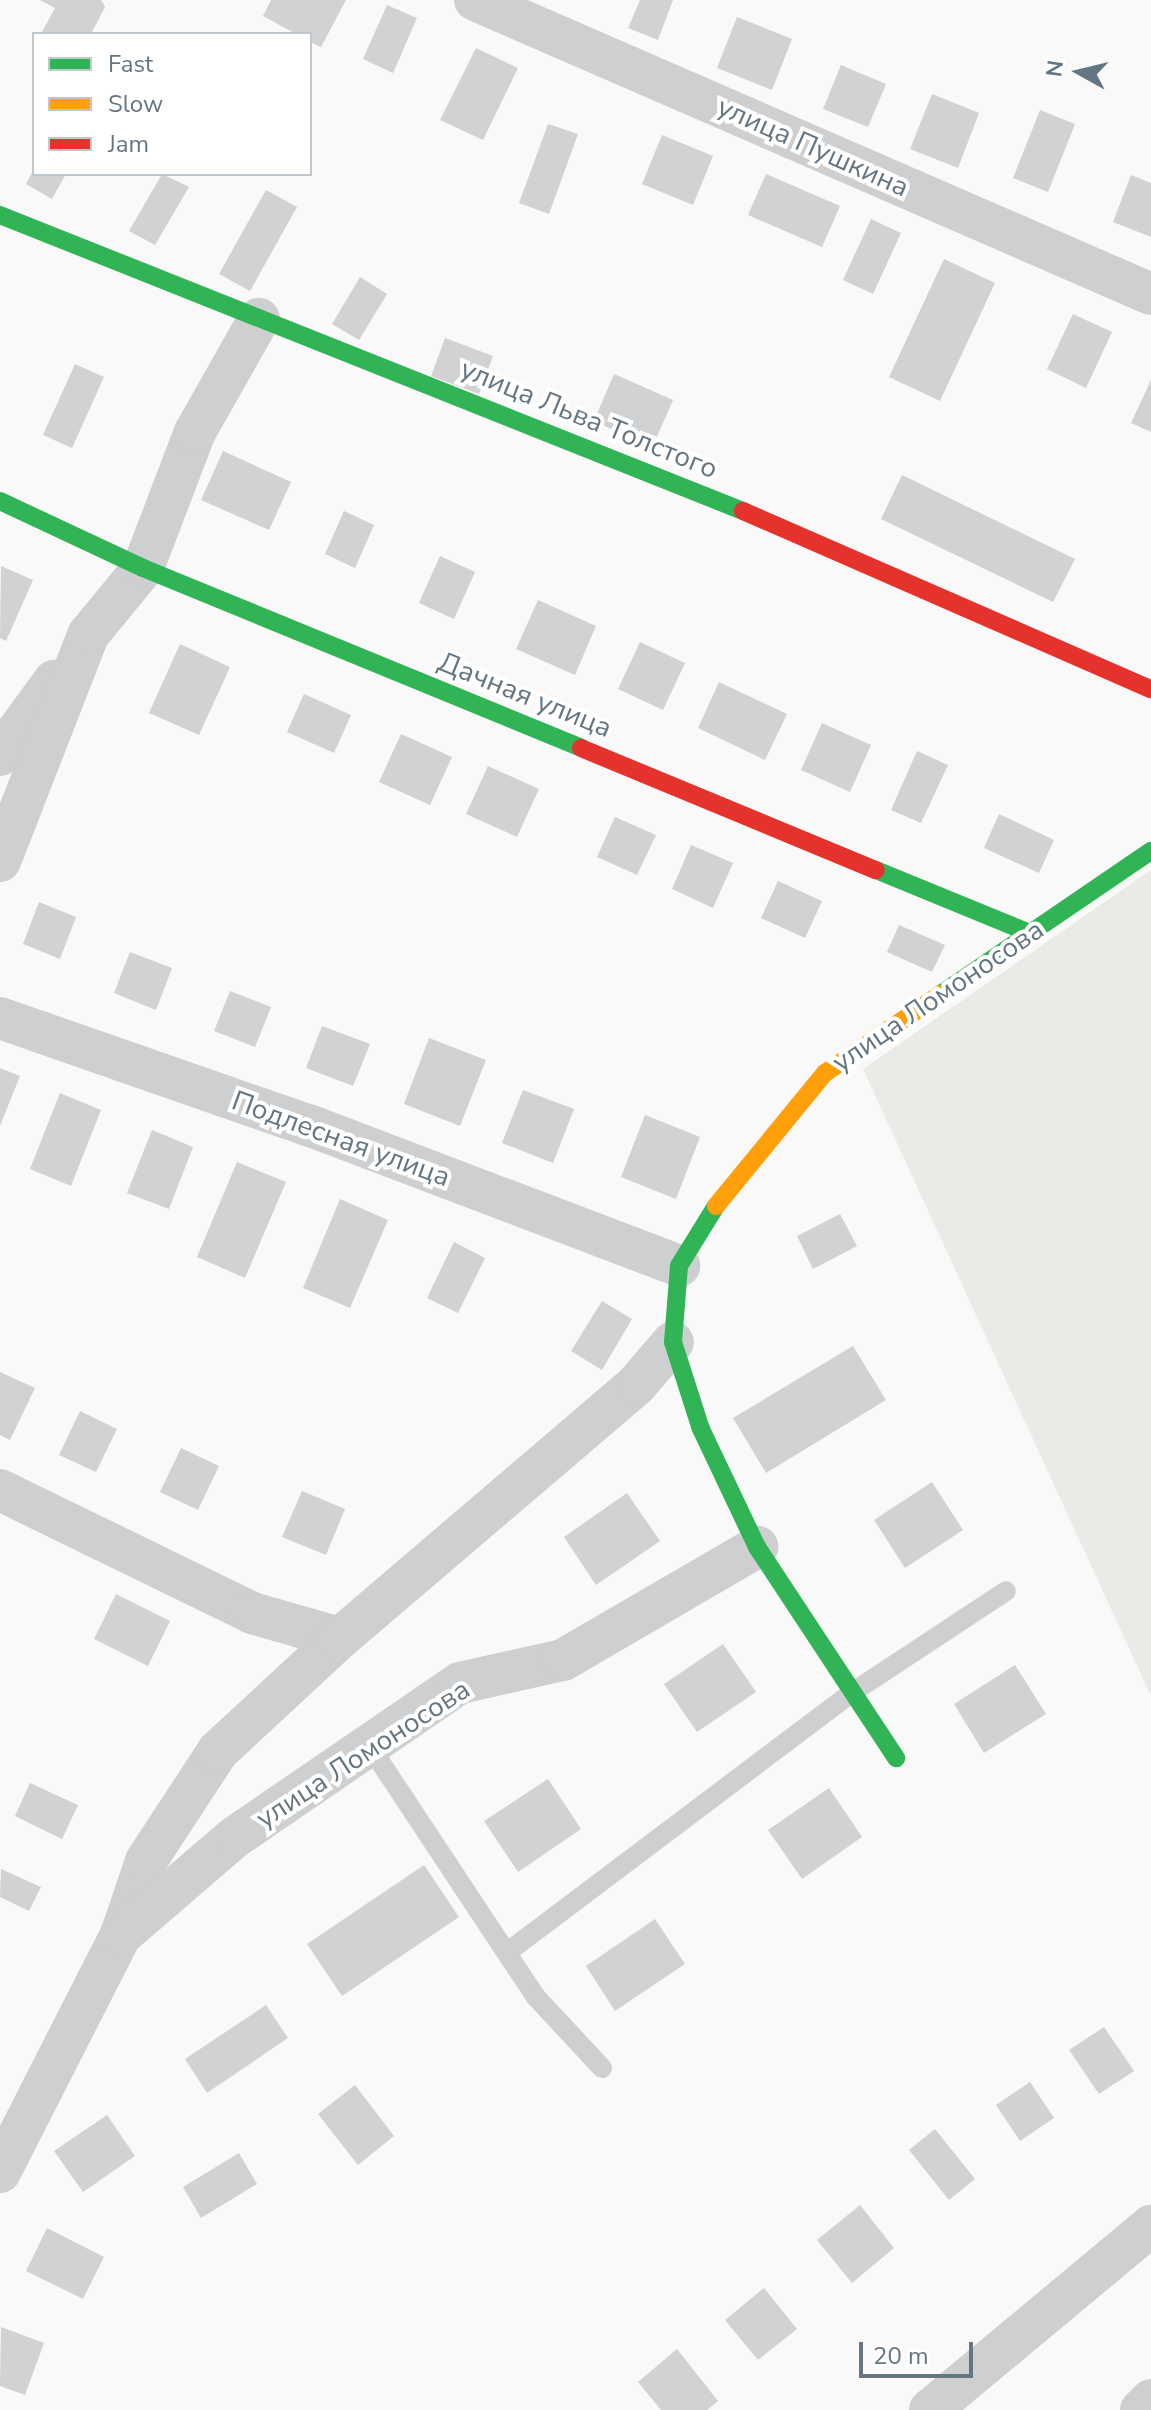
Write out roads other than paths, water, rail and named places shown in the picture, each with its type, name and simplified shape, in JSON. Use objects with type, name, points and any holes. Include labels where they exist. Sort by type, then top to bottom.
[{"type":"street","name":"улица Пушкина","points":[[475,0],[1151,294]]},
{"type":"street","name":"улица Льва Толстого","points":[[0,215],[696,491],[1151,689]]},
{"type":"street","points":[[0,755],[88,635],[143,568],[195,432],[259,319]]},
{"type":"street","name":"Дачная улица","points":[[0,501],[143,568],[1032,934]]},
{"type":"street","points":[[0,861],[88,635]]},
{"type":"street","name":"улица Ломоносова","points":[[0,2172],[121,1935],[235,1837],[460,1683],[563,1660],[757,1547],[701,1429],[673,1342],[679,1266],[715,1207],[825,1073],[1151,851]]},
{"type":"street","name":"Подлесная улица","points":[[0,1018],[311,1126],[679,1266]]},
{"type":"street","points":[[121,1935],[146,1861],[218,1751],[340,1638],[637,1384],[673,1342]]},
{"type":"street","points":[[0,1490],[252,1613],[340,1638]]},
{"type":"street","points":[[757,1547],[896,1758]]},
{"type":"street","points":[[930,2410],[1151,2226]]},
{"type":"street","points":[[1141,2410],[1151,2400]]},
{"type":"lane","points":[[509,1951],[853,1692],[1006,1591]]},
{"type":"lane","points":[[369,1745],[509,1951],[536,1997],[602,2068]]}]
